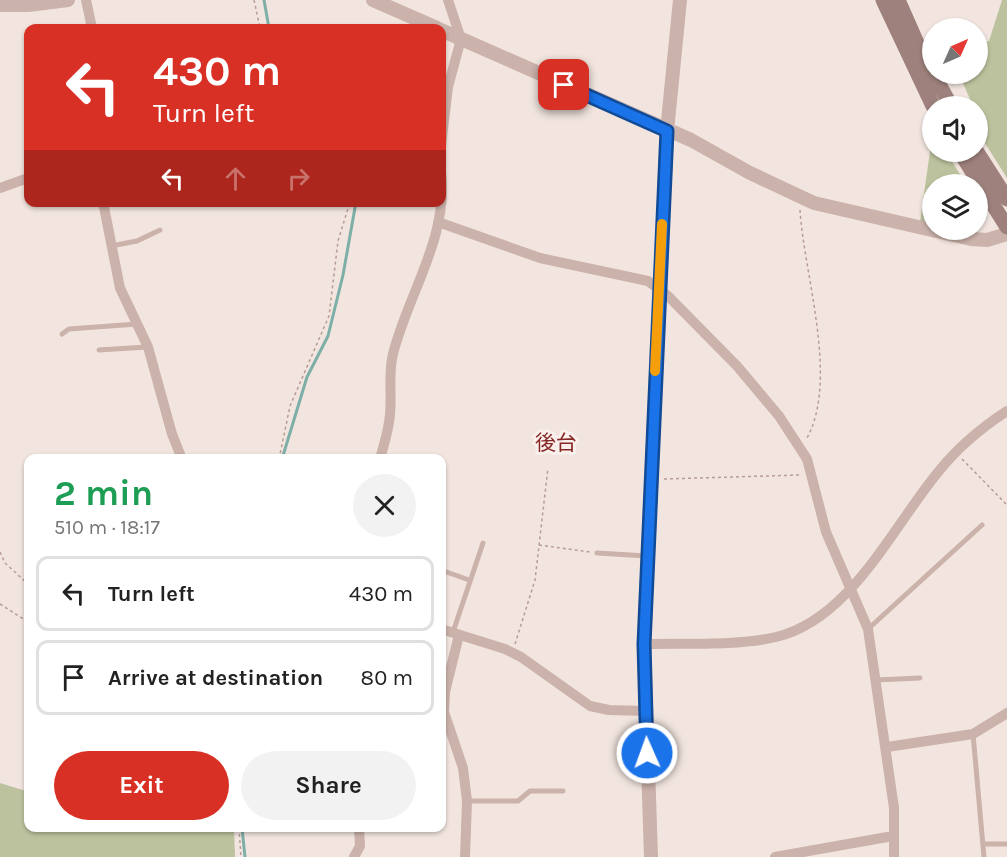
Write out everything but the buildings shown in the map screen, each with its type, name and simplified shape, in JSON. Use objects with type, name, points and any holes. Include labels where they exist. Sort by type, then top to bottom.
[{"type":"main road","points":[[883,0],[928,96]]},
{"type":"main road","points":[[898,0],[921,52],[945,96]]},
{"type":"main road","points":[[966,162],[1007,227]]},
{"type":"main road","points":[[983,162],[1007,199]]},
{"type":"street","points":[[0,5],[68,0]]},
{"type":"street","points":[[86,0],[91,24]]},
{"type":"street","points":[[373,0],[428,24]]},
{"type":"street","points":[[446,104],[448,87],[461,39],[448,0]]},
{"type":"street","points":[[651,857],[644,644],[667,131],[680,0]]},
{"type":"street","points":[[446,32],[691,140],[802,197],[845,211],[971,239],[987,240],[1007,234]]},
{"type":"street","points":[[0,188],[24,179]]},
{"type":"street","points":[[104,207],[120,288],[148,347],[172,434],[180,454]]},
{"type":"street","points":[[381,454],[390,413],[392,357],[423,274],[440,207]]},
{"type":"street","points":[[438,222],[540,258],[648,281],[737,366],[799,445],[813,474],[826,532],[849,590],[868,629],[887,747],[894,808],[894,857]]},
{"type":"street","points":[[644,644],[775,637],[816,619],[849,590],[955,452],[980,429],[1007,411]]},
{"type":"street","points":[[446,631],[512,652],[591,706],[609,710],[646,711]]},
{"type":"street","points":[[446,687],[456,634]]},
{"type":"street","points":[[887,747],[973,734],[1007,713]]},
{"type":"street","points":[[446,718],[463,768],[467,801],[465,857]]},
{"type":"street","points":[[354,857],[360,846],[359,832]]},
{"type":"street","points":[[775,857],[893,836]]},
{"type":"lane","points":[[110,246],[137,241],[160,230]]},
{"type":"lane","points":[[62,334],[69,329],[137,324]]},
{"type":"lane","points":[[99,350],[148,347]]},
{"type":"lane","points":[[868,629],[982,525]]},
{"type":"lane","points":[[456,634],[469,580],[483,543]]},
{"type":"lane","points":[[597,553],[647,556]]},
{"type":"lane","points":[[446,572],[469,580]]},
{"type":"lane","points":[[876,680],[920,678]]},
{"type":"lane","points":[[973,734],[984,857]]},
{"type":"lane","points":[[467,801],[518,801],[530,791],[563,791]]},
{"type":"lane","points":[[984,844],[1007,844]]},
{"type":"path","points":[[255,0],[259,24]]},
{"type":"path","points":[[799,445],[807,438],[818,404],[819,350],[801,231],[802,197]]},
{"type":"path","points":[[280,454],[290,406],[329,316],[338,241],[348,207]]},
{"type":"path","points":[[955,452],[1007,506]]},
{"type":"path","points":[[512,652],[535,580],[548,468]]},
{"type":"path","points":[[650,479],[813,474]]},
{"type":"path","points":[[539,545],[597,553]]},
{"type":"path","points":[[0,552],[5,563],[24,580]]},
{"type":"path","points":[[0,604],[24,619]]},
{"type":"path","points":[[238,832],[241,857]]},
{"type":"green space","points":[[1002,0],[1007,0],[1007,178],[988,148],[988,96],[969,96],[963,84],[988,84],[989,41]]},
{"type":"green space","points":[[928,162],[952,162],[960,174],[927,174]]},
{"type":"green space","points":[[0,783],[24,790],[24,832],[234,832],[235,857],[0,857]]},
{"type":"waterway","points":[[264,0],[268,24]]},
{"type":"waterway","points":[[284,454],[307,377],[328,336],[343,275],[355,207]]},
{"type":"waterway","points":[[242,832],[245,857]]},
{"type":"slow traffic","points":[[655,371],[662,224]]},
{"type":"district","name":"後台","points":[[556,443]]},
{"type":"route","points":[[564,85],[667,131],[644,644],[647,753]]}]
